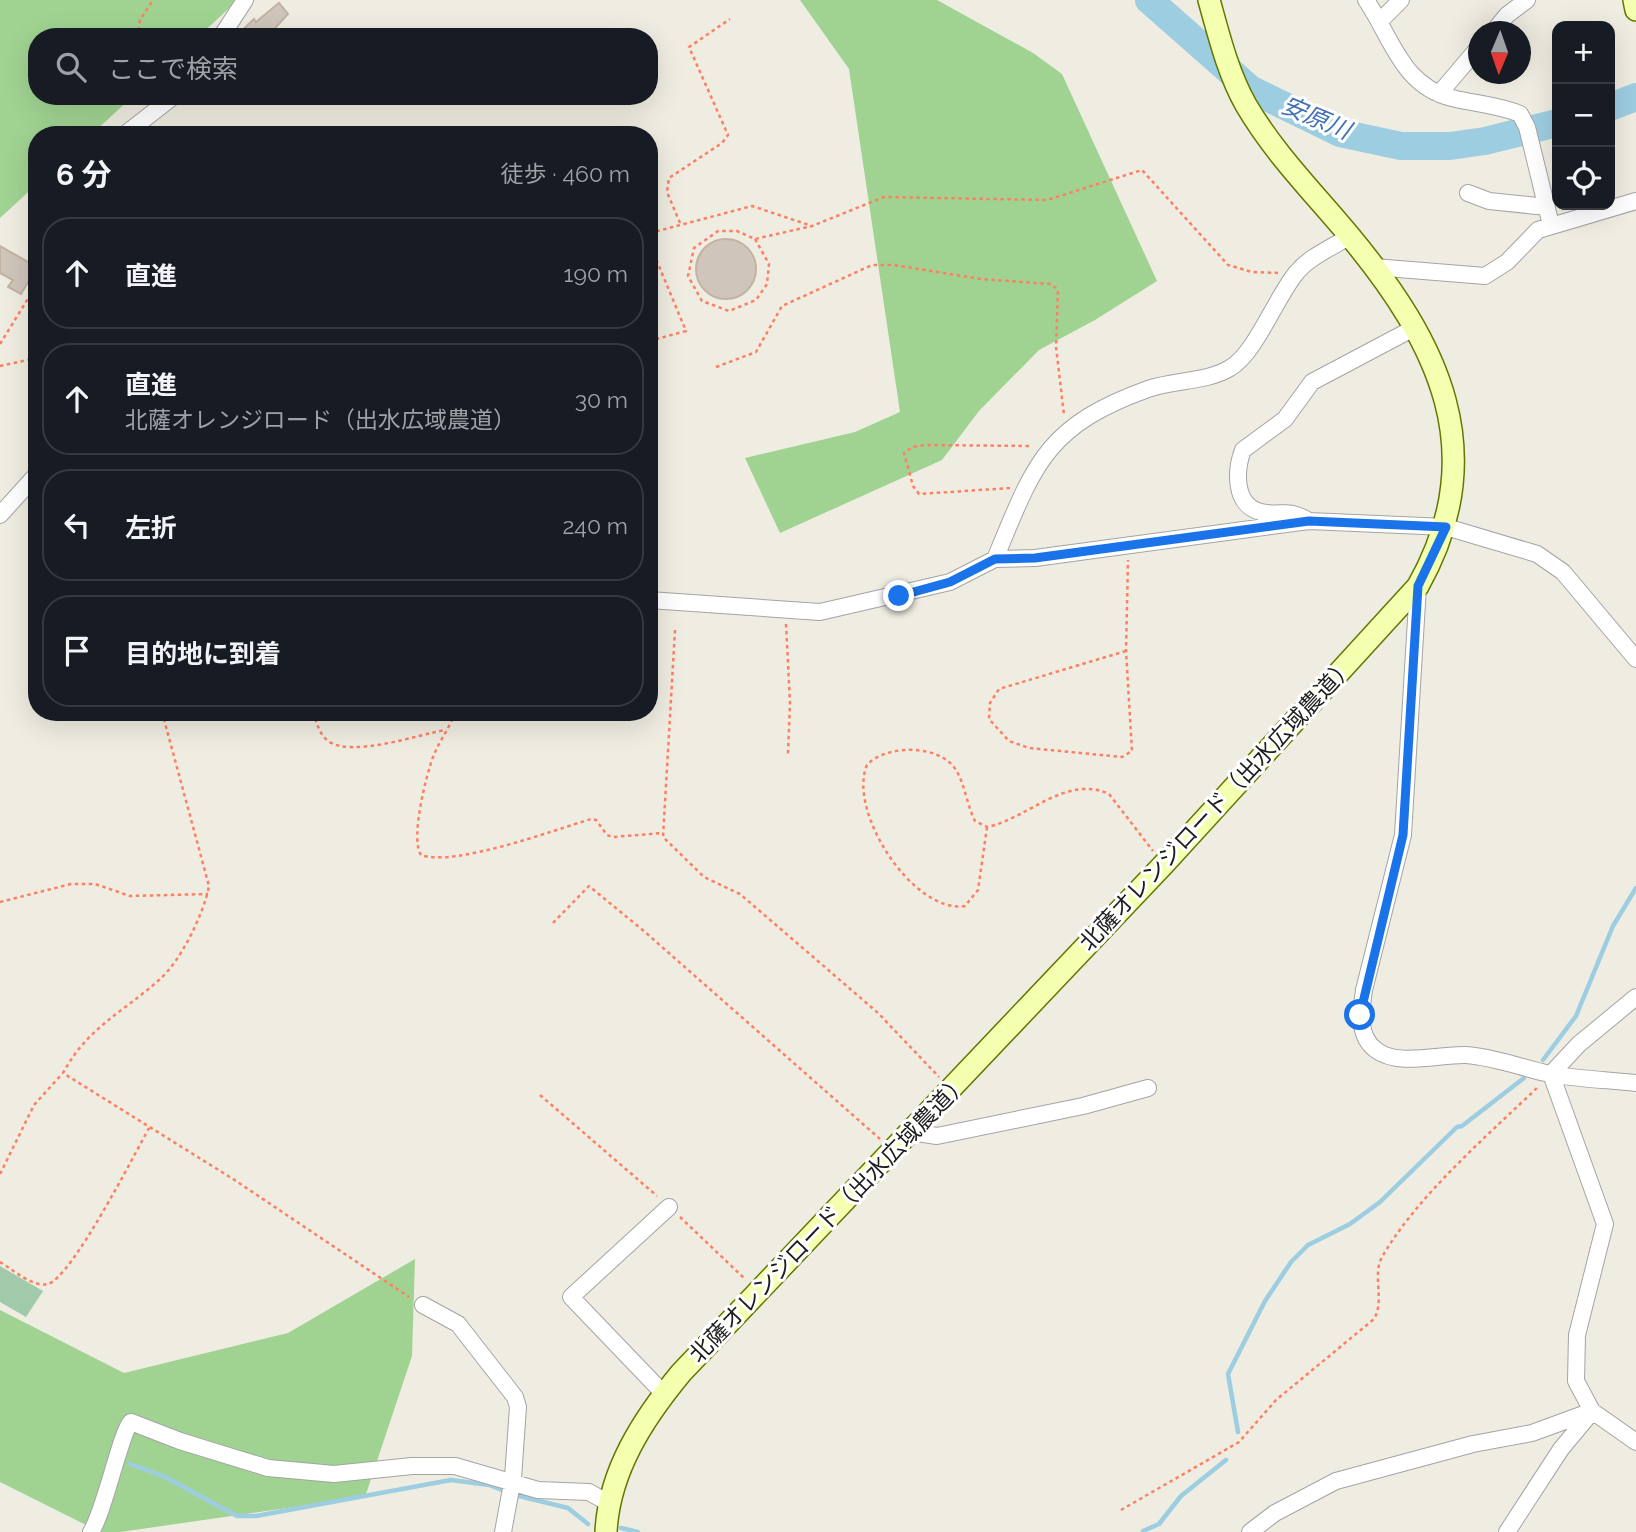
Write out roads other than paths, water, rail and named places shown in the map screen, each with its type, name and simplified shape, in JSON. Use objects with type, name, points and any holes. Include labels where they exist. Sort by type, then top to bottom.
[{"type":"street","points":[[227,28],[245,0]]},
{"type":"street","name":"北薩オレンジロード（出水広域農道）","points":[[606,1532],[610,1504],[628,1450],[664,1394],[1164,864],[1418,586],[1446,527],[1454,477],[1451,417],[1437,372],[1414,328],[1374,267],[1277,152],[1246,105],[1219,37],[1209,0]]},
{"type":"street","points":[[1366,0],[1394,55],[1407,71],[1439,94],[1504,107],[1520,114],[1527,127],[1551,225]]},
{"type":"street","points":[[1379,22],[1401,0]]},
{"type":"street","points":[[1502,21],[1527,0]]},
{"type":"street","points":[[1634,0],[1636,10]]},
{"type":"street","points":[[1439,94],[1468,61]]},
{"type":"street","points":[[136,126],[162,105]]},
{"type":"street","points":[[1468,193],[1489,201],[1547,207]]},
{"type":"street","points":[[1374,267],[1485,276],[1507,262],[1538,230],[1636,201]]},
{"type":"street","points":[[995,559],[1023,488],[1056,440],[1085,417],[1147,389],[1231,368],[1267,320],[1295,273],[1350,236]]},
{"type":"street","points":[[1309,521],[1294,512],[1262,512],[1246,503],[1240,494],[1238,477],[1243,450],[1284,419],[1312,382],[1414,328]]},
{"type":"street","points":[[0,515],[28,484]]},
{"type":"street","points":[[658,601],[820,612],[899,596],[950,582],[995,559],[1035,558],[1309,521],[1446,527],[1537,554],[1563,572],[1636,659]]},
{"type":"street","points":[[1418,586],[1403,835],[1364,990],[1362,1027],[1368,1042],[1388,1056],[1411,1059],[1466,1055],[1497,1059],[1551,1074],[1636,1083]]},
{"type":"street","points":[[1551,1074],[1579,1044],[1636,997]]},
{"type":"street","points":[[1551,1074],[1605,1224],[1577,1335],[1576,1381],[1592,1411],[1636,1442]]},
{"type":"street","points":[[911,1132],[937,1136],[1083,1106],[1148,1088]]},
{"type":"street","points":[[664,1394],[571,1297],[669,1207]]},
{"type":"street","points":[[423,1306],[458,1324],[515,1397],[518,1408],[503,1532]]},
{"type":"street","points":[[1250,1532],[1275,1513],[1336,1481],[1473,1444],[1532,1433],[1592,1411]]},
{"type":"street","points":[[1507,1532],[1561,1449],[1592,1411]]},
{"type":"street","points":[[91,1532],[113,1476],[125,1429],[131,1422],[180,1441],[268,1468],[334,1474],[412,1466],[455,1466],[510,1490],[589,1492],[610,1504]]},
{"type":"waterway","name":"安原川","points":[[1149,0],[1250,89],[1340,133],[1401,146],[1450,146],[1485,141],[1552,124]]},
{"type":"waterway","name":"安原川","points":[[1615,105],[1636,97]]},
{"type":"waterway","points":[[1543,1060],[1576,1016],[1613,926],[1636,888]]},
{"type":"waterway","points":[[1238,1432],[1228,1374],[1265,1301],[1291,1262],[1308,1245],[1350,1224],[1380,1202],[1457,1127],[1462,1126],[1524,1078]]},
{"type":"waterway","points":[[1143,1531],[1159,1524],[1181,1496],[1226,1460]]},
{"type":"waterway","points":[[130,1464],[163,1476],[237,1516],[256,1516],[451,1480],[489,1485],[507,1492]]},
{"type":"waterway","points":[[515,1495],[568,1508],[588,1524]]},
{"type":"waterway","points":[[621,1528],[638,1532]]}]
